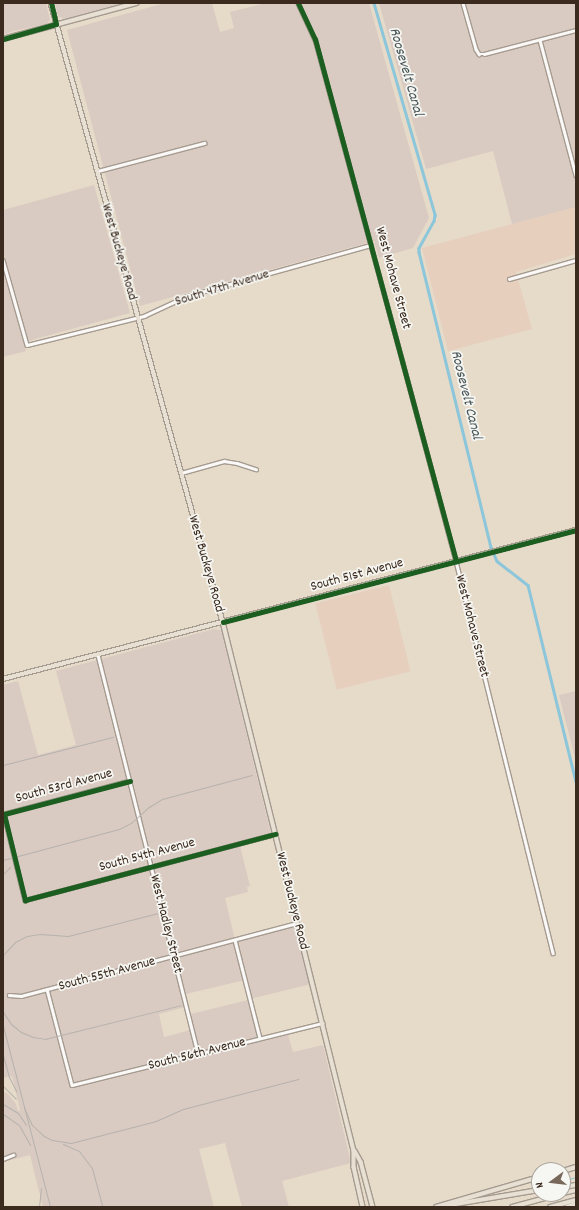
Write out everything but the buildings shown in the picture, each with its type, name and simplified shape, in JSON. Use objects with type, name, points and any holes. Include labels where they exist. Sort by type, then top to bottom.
[{"type":"highway","points":[[437,1207],[531,1191]]},
{"type":"highway","points":[[550,1207],[576,1200]]},
{"type":"highway","points":[[512,1207],[531,1202]]},
{"type":"highway","points":[[568,1207],[576,1204]]},
{"type":"main road","name":"West Buckeye Road","points":[[51,3],[223,622],[354,1151],[354,1167],[363,1207]]},
{"type":"main road","points":[[3,39],[136,3]]},
{"type":"main road","name":"South 51st Avenue","points":[[3,680],[576,530]]},
{"type":"main road","name":"West Buckeye Road","points":[[354,1151],[361,1162],[373,1207]]},
{"type":"main road","points":[[437,1207],[531,1179]]},
{"type":"street","name":"West Mohave Street","points":[[298,3],[315,39],[456,561],[553,953]]},
{"type":"street","points":[[463,3],[476,49],[479,54],[484,54],[576,30]]},
{"type":"street","points":[[540,40],[576,175]]},
{"type":"street","points":[[97,172],[204,143]]},
{"type":"street","name":"South 47th Avenue","points":[[3,260],[27,345],[138,318],[158,311],[187,296],[371,245]]},
{"type":"street","points":[[509,279],[576,260]]},
{"type":"street","points":[[181,473],[224,462],[237,463],[256,469]]},
{"type":"street","name":"West Hadley Street","points":[[98,655],[198,1053]]},
{"type":"street","name":"South 53rd Avenue","points":[[25,900],[4,814],[130,781]]},
{"type":"street","name":"South 54th Avenue","points":[[25,900],[275,834]]},
{"type":"street","name":"South 55th Avenue","points":[[9,996],[21,996],[297,923]]},
{"type":"street","points":[[235,940],[260,1038]]},
{"type":"street","name":"South 56th Avenue","points":[[47,989],[72,1085],[322,1023]]},
{"type":"street","points":[[3,1159],[14,1156]]},
{"type":"shaded area","points":[[3,3],[46,3],[50,20],[46,24],[13,31],[3,35]]},
{"type":"shaded area","points":[[55,3],[123,3],[64,19],[58,16]]},
{"type":"shaded area","points":[[165,3],[212,3],[220,32],[234,28],[230,12],[266,3],[369,3],[429,218],[413,248],[379,258],[374,241],[140,306],[67,30]]},
{"type":"shaded area","points":[[379,3],[576,3],[576,207],[512,224],[493,151],[426,169]]},
{"type":"shaded area","points":[[94,185],[130,313],[28,341],[3,252],[3,210]]},
{"type":"shaded area","points":[[576,207],[576,254],[516,272],[532,329],[448,351],[422,248]]},
{"type":"shaded area","points":[[3,269],[26,351],[3,357]]},
{"type":"shaded area","points":[[389,585],[411,671],[337,690],[315,603]]},
{"type":"shaded area","points":[[214,629],[221,630],[272,838],[240,846],[250,886],[247,887],[248,892],[225,898],[235,940],[296,925],[311,984],[250,999],[245,980],[186,994],[189,1006],[159,1014],[164,1037],[194,1029],[191,1014],[248,1000],[259,1042],[288,1035],[293,1052],[323,1045],[351,1163],[282,1181],[289,1207],[242,1207],[225,1143],[199,1149],[214,1207],[43,1207],[30,1155],[3,1162],[3,1091],[8,1094],[16,1104],[18,1111],[20,1110],[12,1076],[3,1078],[3,685],[18,681],[38,755],[76,745],[56,671]]},
{"type":"shaded area","points":[[576,691],[576,762],[559,695]]},
{"type":"waterway","name":"Roosevelt Canal","points":[[374,3],[435,215],[434,221],[419,248],[419,252],[491,547],[497,561],[528,585],[576,782]]},
{"type":"waterway","points":[[571,1178],[576,1177]]},
{"type":"railway","points":[[3,765],[113,737]]},
{"type":"railway","points":[[3,860],[119,829],[131,823],[149,807],[162,799],[252,775]]},
{"type":"railway","points":[[3,874],[10,867]]},
{"type":"railway","points":[[3,955],[15,942],[27,936],[39,934],[68,936],[158,913]]},
{"type":"railway","points":[[3,1012],[11,1024],[21,1032],[33,1037],[45,1039],[181,1005]]},
{"type":"railway","points":[[3,1026],[50,1207]]},
{"type":"railway","points":[[3,1055],[9,1077],[16,1091]]},
{"type":"railway","points":[[24,1108],[32,1125],[44,1136],[52,1140],[71,1143],[156,1121],[183,1109],[298,1079]]},
{"type":"railway","points":[[3,1086],[16,1099]]},
{"type":"railway","points":[[3,1104],[18,1113],[26,1125]]},
{"type":"railway","points":[[3,1114],[19,1125],[30,1145]]},
{"type":"railway","points":[[63,1144],[79,1151],[92,1168],[102,1206]]},
{"type":"railway","points":[[39,1207],[41,1188]]},
{"type":"cycle path","points":[[3,39],[56,24],[51,3]]},
{"type":"cycle path","points":[[298,3],[315,39],[456,561]]},
{"type":"cycle path","points":[[223,622],[576,530]]},
{"type":"cycle path","points":[[130,781],[4,814],[25,900],[275,834]]}]
